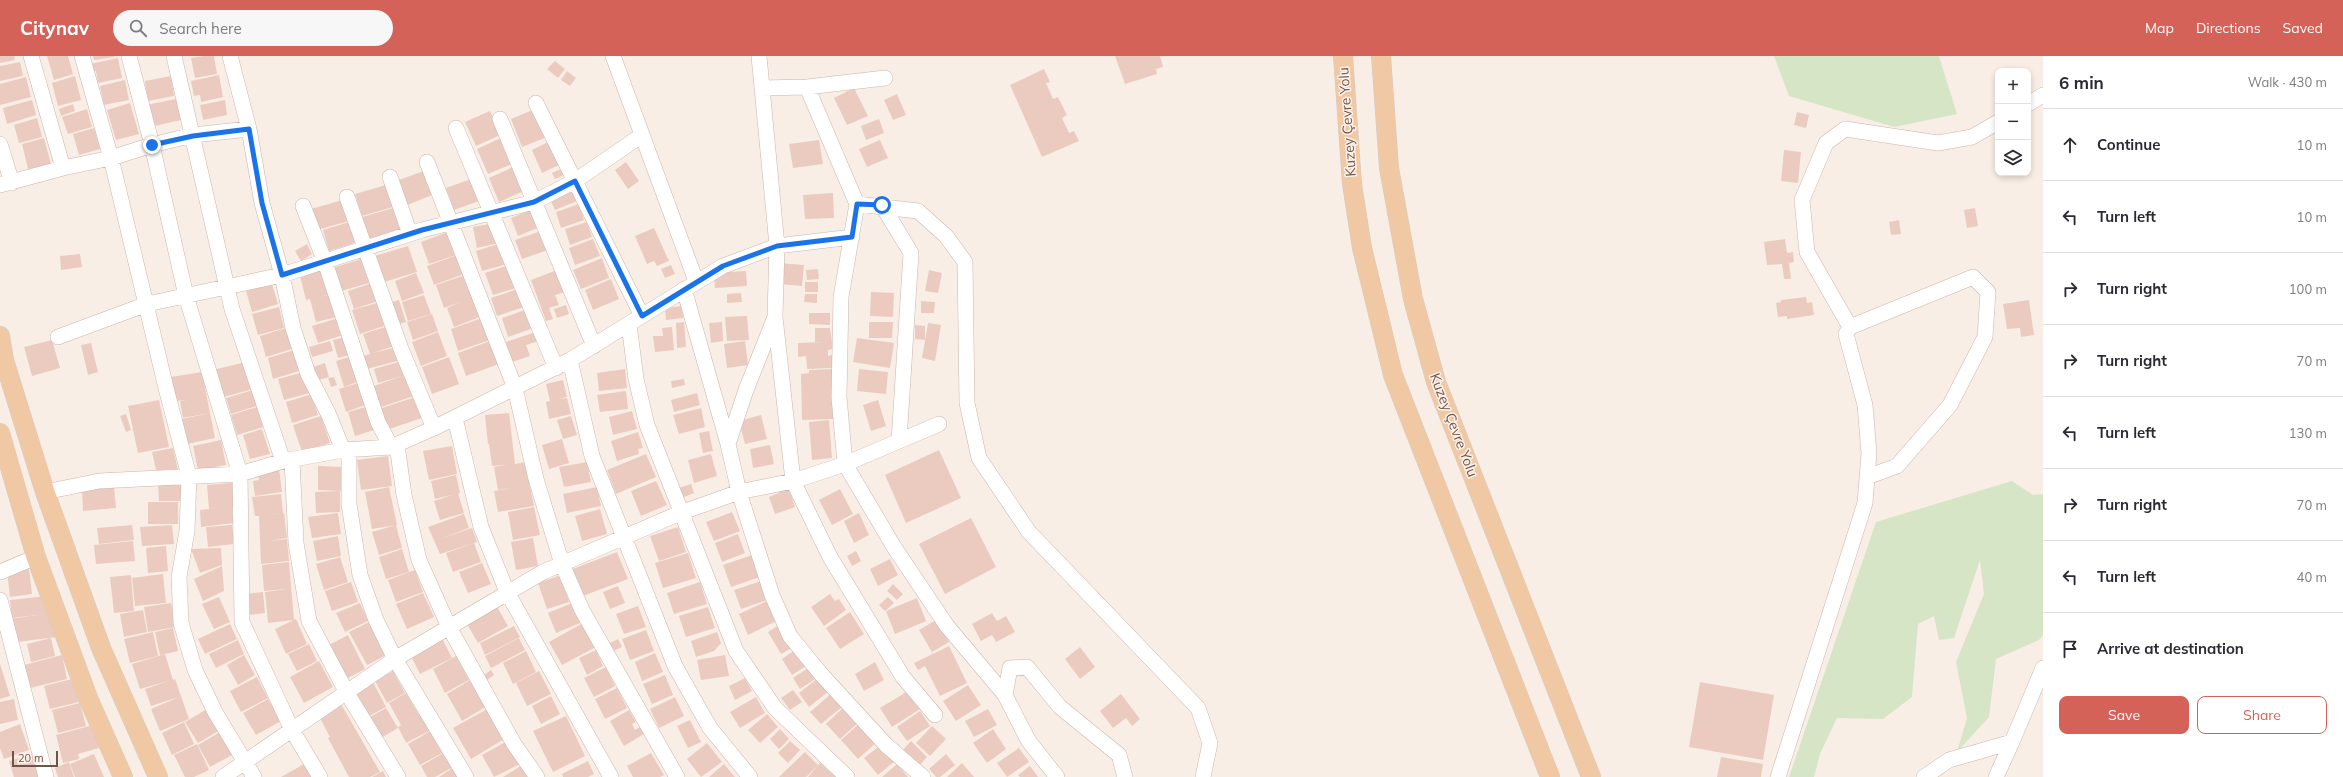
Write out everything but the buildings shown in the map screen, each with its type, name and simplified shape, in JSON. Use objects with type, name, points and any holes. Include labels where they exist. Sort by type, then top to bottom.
[{"type":"main road","name":"Kuzey Çevre Yolu","points":[[1343,56],[1352,184],[1362,248],[1393,375],[1550,777]]},
{"type":"main road","name":"Kuzey Çevre Yolu","points":[[1380,56],[1389,168],[1413,299],[1436,382],[1591,777]]},
{"type":"main road","points":[[0,336],[4,360],[45,492],[101,648],[158,777]]},
{"type":"main road","points":[[0,433],[36,557],[88,698],[123,777]]},
{"type":"street","points":[[31,56],[63,168]]},
{"type":"street","points":[[82,56],[111,158],[166,388],[189,476],[187,531],[179,577],[181,623],[195,670],[215,712],[254,777]]},
{"type":"street","points":[[129,56],[152,145],[186,296],[240,474],[242,622],[292,730],[320,777]]},
{"type":"street","points":[[174,56],[232,309],[288,460],[296,543],[308,621],[347,693],[398,777]]},
{"type":"street","points":[[230,56],[249,129],[262,203],[282,275],[293,328],[308,374],[346,450],[349,504],[360,575],[376,620],[394,659],[466,777]]},
{"type":"street","points":[[613,56],[642,135],[690,285],[739,492],[772,595],[790,636],[821,674],[886,745],[923,777]]},
{"type":"street","points":[[759,56],[777,246],[775,317],[793,481],[830,557],[903,676],[935,715]]},
{"type":"street","points":[[762,88],[807,88],[885,78]]},
{"type":"street","points":[[807,88],[857,204],[841,297],[839,397],[845,464],[894,547],[947,626],[1005,696],[1028,740],[1057,777]]},
{"type":"street","points":[[2031,102],[2043,95]]},
{"type":"street","points":[[536,104],[575,181],[636,320],[636,379],[647,425],[680,513],[736,651],[775,708],[847,777]]},
{"type":"street","points":[[500,118],[594,346]]},
{"type":"street","points":[[1850,327],[1807,252],[1802,200],[1826,143],[1844,129],[1938,143],[1972,137],[1995,124]]},
{"type":"street","points":[[456,128],[556,368]]},
{"type":"street","points":[[0,144],[6,184],[63,168],[111,158],[152,145],[193,136],[249,129]]},
{"type":"street","points":[[58,337],[147,304],[282,275],[410,234],[534,202],[575,181],[642,135]]},
{"type":"street","points":[[427,162],[515,388],[536,479],[562,564],[582,610],[677,777]]},
{"type":"street","points":[[390,177],[410,234]]},
{"type":"street","points":[[347,198],[402,349],[434,428]]},
{"type":"street","points":[[857,204],[882,205],[918,211],[946,236],[965,262],[967,403],[979,458],[1029,532],[1198,708],[1210,743],[1203,777]]},
{"type":"street","points":[[882,205],[911,253],[899,441]]},
{"type":"street","points":[[303,206],[325,262],[378,422],[394,446],[419,560],[449,627],[514,744],[537,777]]},
{"type":"street","points":[[45,492],[99,481],[240,474],[288,460],[346,450],[394,446],[455,418],[556,368],[723,266],[777,246],[852,237]]},
{"type":"street","points":[[1778,777],[1864,502],[1869,453],[1865,405],[1846,334],[1850,327],[1973,277],[1988,292],[1985,337],[1950,405],[1897,466],[1867,477]]},
{"type":"street","points":[[728,444],[746,390],[775,317]]},
{"type":"street","points":[[570,360],[592,456],[675,666],[710,728],[750,777]]},
{"type":"street","points":[[455,418],[481,527],[507,592],[612,777]]},
{"type":"street","points":[[223,777],[347,693],[394,659],[507,592],[562,564],[680,513],[739,492],[793,481],[845,464],[939,424]]},
{"type":"street","points":[[0,572],[36,557]]},
{"type":"street","points":[[0,600],[46,777]]},
{"type":"street","points":[[1005,696],[1010,668],[1027,667],[1060,707],[1119,755],[1124,777]]},
{"type":"street","points":[[1996,777],[2043,668]]},
{"type":"street","points":[[1924,777],[1949,760],[2012,742]]},
{"type":"green space","points":[[1774,56],[1939,56],[1957,114],[1894,127],[1789,96]]},
{"type":"green space","points":[[2012,481],[2033,495],[2043,494],[2043,635],[2039,640],[1996,659],[1989,717],[1957,752],[1967,718],[1956,662],[1984,594],[1980,560],[1954,638],[1939,640],[1934,616],[1918,624],[1912,697],[1883,719],[1837,718],[1820,754],[1814,777],[1789,777],[1876,522]]},
{"type":"route","points":[[152,145],[193,136],[249,129],[262,203],[282,275],[422,230],[534,202],[575,181],[642,316],[696,281],[723,266],[777,246],[852,237],[857,204],[882,205]]}]
